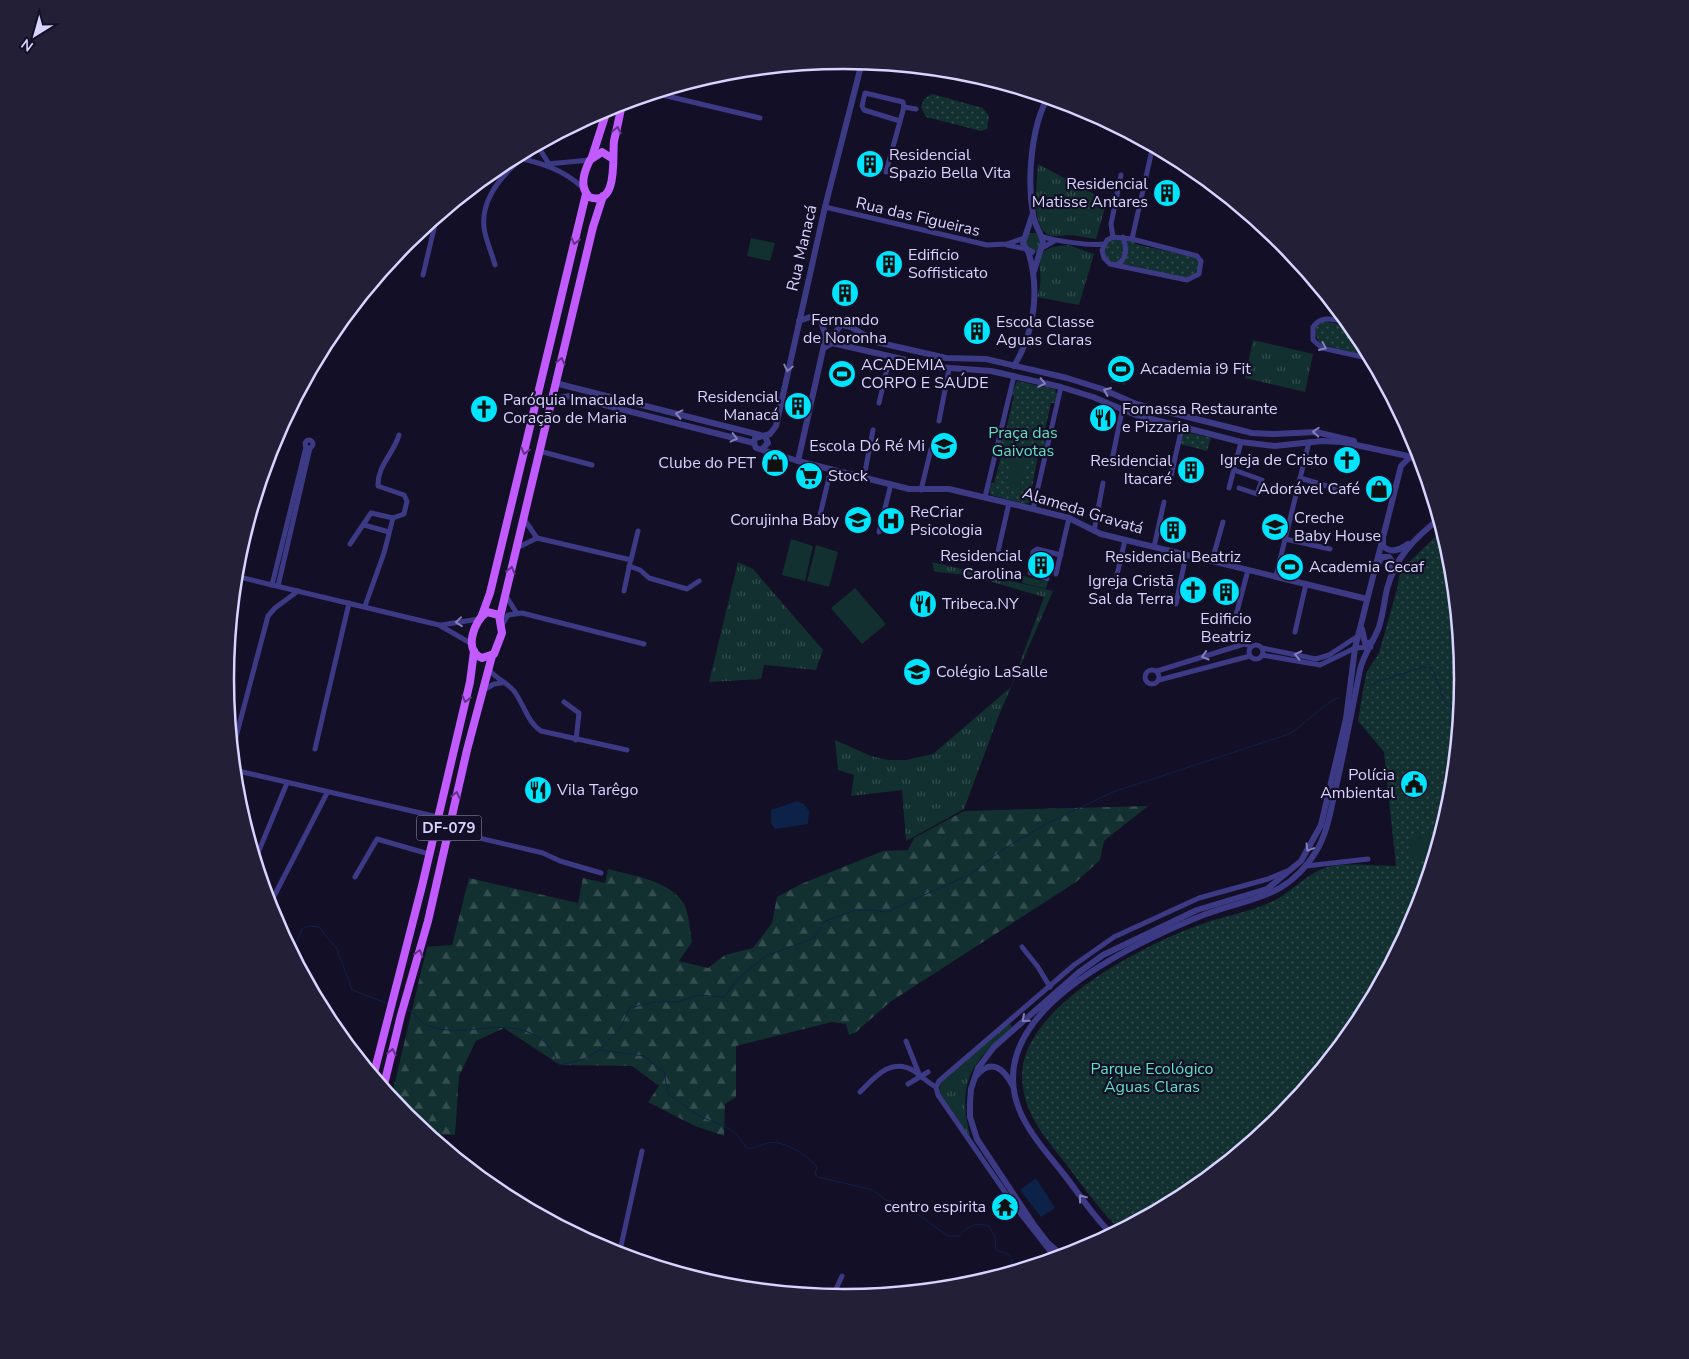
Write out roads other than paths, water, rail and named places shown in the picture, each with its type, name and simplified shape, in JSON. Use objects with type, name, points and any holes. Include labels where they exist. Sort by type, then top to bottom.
[{"type":"main road","name":"DF-079","points":[[385,1082],[431,906],[488,667],[500,642],[506,591],[593,227],[603,196],[613,178],[613,159],[621,111]]},
{"type":"main road","name":"DF-079","points":[[375,1069],[418,900],[470,682],[473,633],[493,584],[584,191],[583,177],[604,118]]},
{"type":"main road","points":[[591,158],[602,152],[613,159]]},
{"type":"main road","points":[[584,191],[593,198],[603,196]]},
{"type":"main road","points":[[480,617],[490,612],[501,621]]},
{"type":"main road","points":[[473,647],[476,655],[482,658],[492,656]]},
{"type":"main road","points":[[418,900],[420,905],[431,906]]},
{"type":"street","name":"Rua Manacá","points":[[762,436],[773,431],[776,426],[825,208],[860,69]]},
{"type":"street","points":[[886,172],[904,107],[903,102],[865,93],[862,106],[864,110],[900,121]]},
{"type":"street","points":[[666,96],[760,118]]},
{"type":"street","points":[[1014,366],[1022,353],[1034,307],[1034,271],[1043,242],[1033,215],[1029,174],[1033,145],[1046,103]]},
{"type":"street","points":[[904,107],[916,109]]},
{"type":"street","points":[[541,150],[546,164]]},
{"type":"street","points":[[1132,239],[1152,152]]},
{"type":"street","points":[[546,164],[591,158]]},
{"type":"street","points":[[525,159],[546,164],[567,174],[584,191]]},
{"type":"street","points":[[495,265],[484,226],[488,203],[499,180],[516,165]]},
{"type":"street","points":[[1113,237],[1111,224],[1121,175]]},
{"type":"street","name":"Rua das Figueiras","points":[[825,208],[969,242],[987,245],[1007,244],[1027,250]]},
{"type":"street","points":[[1033,215],[1025,236],[1027,250],[1034,271]]},
{"type":"street","points":[[423,275],[434,227]]},
{"type":"street","points":[[1025,236],[1039,234],[1054,241],[1073,241],[1095,246],[1102,250]]},
{"type":"street","name":"Rua das Figueiras","points":[[1007,244],[1025,236]]},
{"type":"street","points":[[1095,246],[1104,244],[1113,237],[1123,237],[1197,256],[1201,261],[1199,274],[1187,280],[1116,266],[1104,258],[1102,250],[1104,244]]},
{"type":"street","points":[[1116,266],[1124,259],[1126,252],[1123,237]]},
{"type":"street","points":[[1027,250],[1034,252],[1054,241]]},
{"type":"street","points":[[802,306],[810,317]]},
{"type":"street","points":[[799,321],[810,317],[820,319],[842,324],[876,342],[946,358],[982,358],[1090,384],[1143,406],[1219,425],[1262,434],[1325,433],[1362,445],[1413,457]]},
{"type":"street","points":[[798,461],[824,348],[826,334],[820,319]]},
{"type":"street","points":[[1338,320],[1321,319],[1313,327],[1313,340],[1322,348],[1362,357]]},
{"type":"street","points":[[838,343],[834,334],[842,324]]},
{"type":"street","points":[[824,348],[832,342],[949,369],[979,369],[1014,376],[1093,397],[1122,411],[1241,442],[1275,446],[1322,441],[1362,445]]},
{"type":"street","points":[[917,363],[920,352]]},
{"type":"street","points":[[1022,353],[1025,368]]},
{"type":"street","points":[[879,403],[890,356]]},
{"type":"street","points":[[939,420],[949,369]]},
{"type":"street","points":[[985,497],[1014,376]]},
{"type":"street","points":[[555,383],[762,436],[768,443],[762,450],[756,448],[754,443],[755,438],[762,436]]},
{"type":"street","points":[[1033,509],[1061,387]]},
{"type":"street","points":[[551,400],[569,396],[754,443]]},
{"type":"street","points":[[1112,460],[1122,411]]},
{"type":"street","points":[[1217,436],[1219,425]]},
{"type":"street","points":[[1171,476],[1182,427]]},
{"type":"street","points":[[864,477],[873,430]]},
{"type":"street","points":[[350,544],[371,513],[393,518],[404,514],[406,498],[402,493],[378,486],[381,468],[395,448],[399,435]]},
{"type":"street","points":[[1229,488],[1241,442]]},
{"type":"street","points":[[1276,576],[1309,442]]},
{"type":"street","points":[[275,585],[308,447]]},
{"type":"street","points":[[921,490],[931,449]]},
{"type":"street","name":"Alameda Gravatá","points":[[762,450],[891,484],[921,490],[949,489],[985,497],[1069,518],[1094,531],[1125,540],[1367,599]]},
{"type":"street","points":[[1058,1252],[1048,1243],[1034,1225],[977,1138],[970,1117],[970,1089],[978,1068],[994,1047],[1072,978],[1103,955],[1197,910],[1267,889],[1301,861],[1320,825],[1346,719],[1354,648],[1401,466],[1399,458],[1385,450]]},
{"type":"street","points":[[539,451],[592,464]]},
{"type":"street","points":[[1401,466],[1409,458],[1414,458]]},
{"type":"street","points":[[820,515],[831,469]]},
{"type":"street","points":[[1234,470],[1262,480],[1257,494],[1239,488]]},
{"type":"street","points":[[1300,478],[1344,491]]},
{"type":"street","points":[[1094,531],[1103,483]]},
{"type":"street","points":[[879,532],[891,484]]},
{"type":"street","points":[[1154,547],[1164,502]]},
{"type":"street","points":[[997,556],[1009,503]]},
{"type":"street","points":[[365,606],[393,518]]},
{"type":"street","points":[[1056,574],[1069,518]]},
{"type":"street","points":[[524,519],[536,538],[630,563],[649,578],[687,589],[699,581]]},
{"type":"street","points":[[1212,561],[1223,522]]},
{"type":"street","points":[[1384,530],[1383,546],[1391,551],[1404,547],[1434,523]]},
{"type":"street","points":[[364,525],[389,532]]},
{"type":"street","points":[[624,591],[638,531]]},
{"type":"street","points":[[516,549],[536,538]]},
{"type":"street","points":[[1388,588],[1399,559],[1417,538]]},
{"type":"street","points":[[1285,539],[1330,549]]},
{"type":"street","points":[[1114,588],[1125,540]]},
{"type":"street","points":[[1047,579],[1030,573],[1032,552],[1037,549],[1061,554]]},
{"type":"street","points":[[1176,604],[1186,555]]},
{"type":"street","points":[[1108,1230],[1027,1125],[1019,1110],[1015,1089],[1017,1056],[1032,1025],[1047,1009],[1092,971],[1118,954],[1190,921],[1270,894],[1290,882],[1306,866],[1326,828],[1349,733],[1361,666],[1380,624],[1388,588],[1391,559],[1386,556],[1382,558],[1373,571]]},
{"type":"street","points":[[1235,619],[1248,570]]},
{"type":"street","points":[[242,578],[440,625],[473,647]]},
{"type":"street","points":[[1295,632],[1306,584]]},
{"type":"street","points":[[237,735],[268,616],[275,608],[298,591]]},
{"type":"street","points":[[506,591],[507,599],[516,612],[644,644]]},
{"type":"street","points":[[315,749],[349,603]]},
{"type":"street","points":[[501,621],[516,612]]},
{"type":"street","points":[[440,625],[480,617]]},
{"type":"street","points":[[1362,620],[1362,637],[1365,643],[1372,640],[1380,624]]},
{"type":"street","points":[[1262,652],[1316,659],[1329,655],[1358,636]]},
{"type":"street","points":[[1262,652],[1256,659],[1250,656],[1159,680],[1153,684],[1145,680],[1147,671],[1157,671],[1244,644],[1257,645],[1262,652],[1320,665],[1354,648],[1371,647]]},
{"type":"street","points":[[1250,656],[1249,651],[1252,646]]},
{"type":"street","points":[[488,667],[502,683],[513,690],[538,729],[576,740],[627,750]]},
{"type":"street","points":[[1157,671],[1159,680]]},
{"type":"street","points":[[482,692],[494,684],[502,683]]},
{"type":"street","points":[[564,702],[579,713],[576,740]]},
{"type":"street","points":[[241,771],[327,793],[438,817]]},
{"type":"street","points":[[259,851],[287,783]]},
{"type":"street","points":[[274,897],[327,793]]},
{"type":"street","points":[[452,813],[462,834]]},
{"type":"street","points":[[445,842],[462,834],[543,853],[560,861],[601,873]]},
{"type":"street","points":[[356,877],[377,839],[429,854]]},
{"type":"street","points":[[1306,866],[1368,859]]},
{"type":"street","points":[[936,1087],[939,1081],[1074,965],[1114,937],[1143,922],[1199,898],[1268,879],[1292,869]]},
{"type":"street","points":[[1022,947],[1038,967],[1050,987]]},
{"type":"street","points":[[906,1041],[921,1076]]},
{"type":"street","points":[[860,1092],[881,1071],[890,1066],[909,1068],[936,1087],[938,1095],[1016,1208],[1051,1254]]},
{"type":"street","points":[[974,1078],[989,1066],[996,1066],[1003,1070],[1015,1089]]},
{"type":"street","points":[[908,1084],[928,1072]]},
{"type":"street","points":[[621,1248],[642,1151]]},
{"type":"street","points":[[836,1290],[842,1276]]},
{"type":"water","points":[[797,801],[804,804],[809,811],[808,824],[775,829],[771,823],[771,810]]},
{"type":"water","points":[[1036,1178],[1055,1208],[1041,1217],[1020,1190]]},
{"type":"waterway","points":[[1372,684],[1422,667],[1431,668],[1448,707],[1454,707]]},
{"type":"waterway","points":[[599,1050],[619,1030],[630,1008],[654,1002],[677,1002],[699,995],[724,997],[742,975],[766,956],[814,938],[825,921],[853,911],[871,910],[886,912],[969,875],[1002,850],[1044,825],[1113,792],[1289,734],[1339,697]]},
{"type":"waterway","points":[[294,944],[302,929],[308,926],[319,927],[337,949],[352,990],[389,1004]]},
{"type":"waterway","points":[[405,1009],[413,1013],[425,1025],[443,1029],[458,1030],[502,1027],[531,1033],[545,1042],[560,1065],[584,1059],[599,1050],[644,1056],[664,1072],[668,1094],[698,1115],[727,1127],[736,1134],[746,1148],[774,1142],[795,1149],[817,1167],[815,1174],[818,1177],[873,1190],[886,1200],[908,1207],[948,1236],[959,1236],[969,1227],[980,1224],[989,1226],[995,1237],[996,1250],[1008,1254],[1012,1260],[1011,1267]]},
{"type":"place","name":"Residencial Spazio Bella Vita","points":[[870,164]]},
{"type":"place","name":"Residencial Matisse Antares","points":[[1167,193]]},
{"type":"place","name":"Edificio Soffisticato","points":[[889,264]]},
{"type":"place","name":"Fernando de Noronha","points":[[845,293]]},
{"type":"place","name":"Escola Classe Aguas Claras","points":[[977,331]]},
{"type":"place","name":"Academia i9 Fit","points":[[1121,369]]},
{"type":"place","name":"ACADEMIA CORPO E SAÚDE","points":[[842,374]]},
{"type":"place","name":"Residencial Manacá","points":[[798,406]]},
{"type":"place","name":"Paróquia Imaculada Coração de Maria","points":[[484,409]]},
{"type":"place","name":"Fornassa Restaurante e Pizzaria","points":[[1103,418]]},
{"type":"place","name":"Escola Dó Ré Mi","points":[[944,446]]},
{"type":"place","name":"Igreja de Cristo","points":[[1347,460]]},
{"type":"place","name":"Clube do PET","points":[[775,463]]},
{"type":"place","name":"Residencial Itacaré","points":[[1191,470]]},
{"type":"place","name":"Stock","points":[[809,476]]},
{"type":"place","name":"Adorável Café","points":[[1379,489]]},
{"type":"place","name":"Corujinha Baby","points":[[858,520]]},
{"type":"place","name":"ReCriar Psicologia","points":[[891,521]]},
{"type":"place","name":"Creche Baby House","points":[[1275,527]]},
{"type":"place","name":"Residencial Beatriz","points":[[1173,530]]},
{"type":"place","name":"Residencial Carolina","points":[[1041,565]]},
{"type":"place","name":"Academia Cecaf","points":[[1290,567]]},
{"type":"place","name":"Igreja Cristã Sal da Terra","points":[[1193,590]]},
{"type":"place","name":"Edificio Beatriz","points":[[1226,592]]},
{"type":"place","name":"Tribeca.NY","points":[[923,604]]},
{"type":"place","name":"Colégio LaSalle","points":[[917,672]]},
{"type":"place","name":"Polícia Ambiental","points":[[1414,784]]},
{"type":"place","name":"Vila Tarêgo","points":[[538,790]]},
{"type":"place","name":"centro espirita","points":[[1005,1207]]},
{"type":"park label","name":"Praça das Gaivotas","points":[[1023,442]]},
{"type":"park label","name":"Parque Ecológico Águas Claras","points":[[1152,1078]]}]
